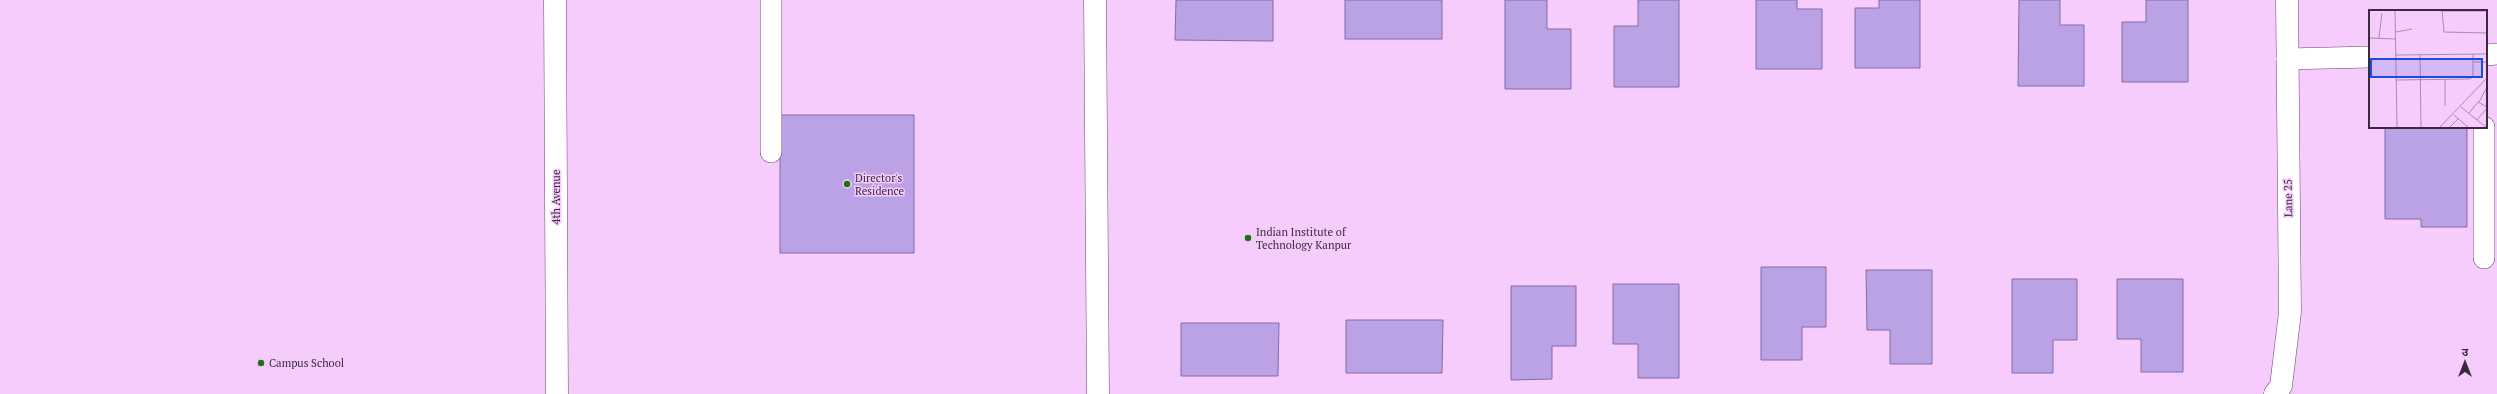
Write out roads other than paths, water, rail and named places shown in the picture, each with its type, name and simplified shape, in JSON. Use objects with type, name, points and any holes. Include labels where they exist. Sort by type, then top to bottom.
[{"type":"street","name":"4th Avenue","points":[[555,0],[557,394]]},
{"type":"street","points":[[1095,0],[1098,394]]},
{"type":"street","name":"Lane 25","points":[[2275,394],[2281,386],[2290,312],[2287,0]]},
{"type":"lane","points":[[771,0],[771,152]]},
{"type":"lane","points":[[2487,55],[2497,54]]},
{"type":"lane","points":[[2287,59],[2369,57]]},
{"type":"lane","points":[[2484,128],[2484,258]]},
{"type":"place","name":"Director's Residence","points":[[847,184]]},
{"type":"place","name":"Indian Institute of Technology Kanpur","points":[[1248,238]]},
{"type":"place","name":"Campus School","points":[[261,363]]}]
